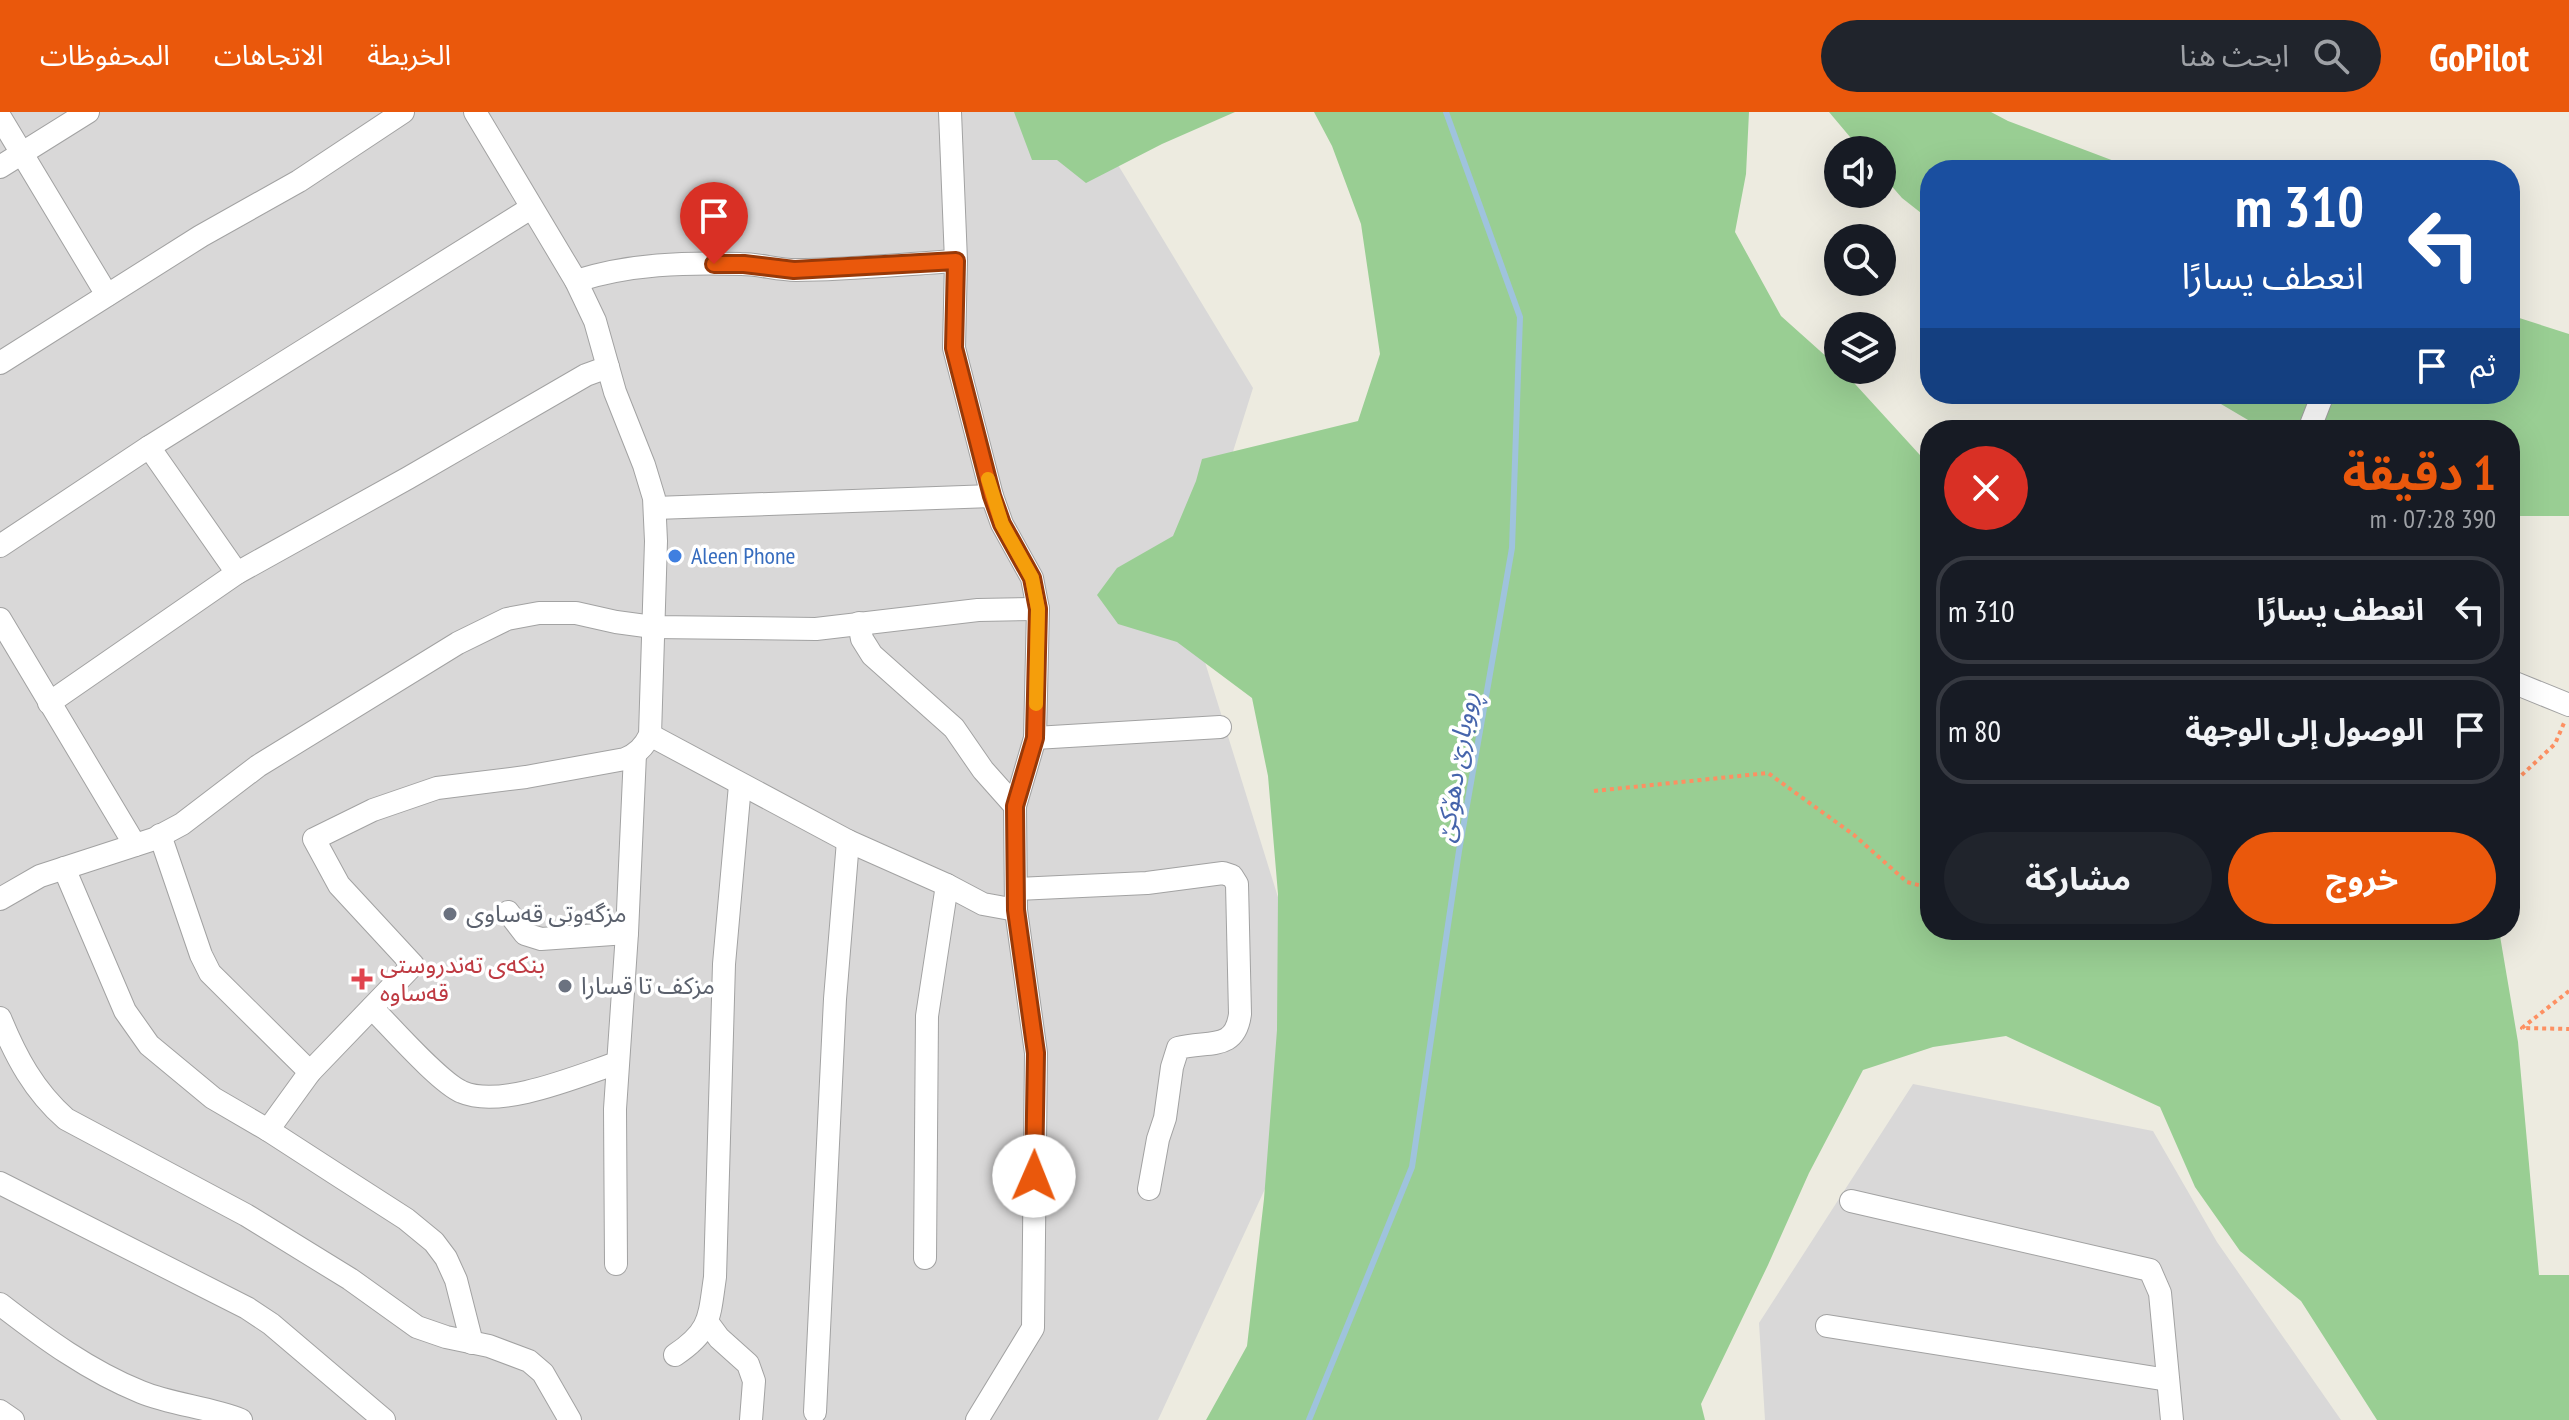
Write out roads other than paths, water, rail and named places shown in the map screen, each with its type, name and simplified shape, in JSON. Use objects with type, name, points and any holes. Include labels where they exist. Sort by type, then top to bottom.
[{"type":"street","points":[[0,167],[88,112]]},
{"type":"street","points":[[0,363],[201,236],[299,181],[403,112]]},
{"type":"street","points":[[268,1130],[310,1072],[413,965],[339,885],[314,839],[373,810],[437,788],[526,777],[615,761],[635,754],[650,735],[655,508],[648,478],[622,413],[595,321],[576,281],[475,112]]},
{"type":"street","points":[[950,112],[956,261],[954,348],[992,496],[1002,524],[1032,578],[1038,609],[1035,738],[1015,806],[1017,900],[1036,1053],[1033,1328],[977,1420]]},
{"type":"street","points":[[0,117],[107,295]]},
{"type":"street","points":[[0,546],[149,447],[531,208]]},
{"type":"street","points":[[576,281],[628,269],[683,264],[744,264],[794,270],[956,261]]},
{"type":"street","points":[[49,703],[237,573],[586,375],[608,367]]},
{"type":"street","points":[[149,447],[237,573]]},
{"type":"street","points":[[655,508],[992,496]]},
{"type":"street","points":[[0,899],[40,876],[135,845],[182,824],[258,766],[458,643],[507,619],[539,613],[576,613],[653,627],[816,629],[978,610],[1038,609]]},
{"type":"street","points":[[0,619],[135,845]]},
{"type":"street","points":[[859,623],[862,639],[872,655],[954,728],[983,770],[1015,806]]},
{"type":"street","points":[[2520,685],[2569,705]]},
{"type":"street","points":[[1035,738],[1220,727]]},
{"type":"street","points":[[650,735],[848,841],[983,904],[1223,873],[1232,876],[1237,884],[1238,1031],[1228,1040],[1178,1048],[1149,1189]]},
{"type":"street","points":[[616,1264],[615,1109],[635,754]]},
{"type":"street","points":[[675,1355],[693,1343],[708,1323],[715,1277],[724,964],[740,785]]},
{"type":"street","points":[[160,835],[210,973],[310,1072]]},
{"type":"street","points":[[815,1412],[835,999],[848,841]]},
{"type":"street","points":[[64,868],[125,1011],[149,1045],[213,1098],[406,1219],[434,1242],[456,1280],[472,1343]]},
{"type":"street","points":[[925,1258],[927,1016],[947,885]]},
{"type":"street","points":[[508,912],[525,934],[541,939],[627,933]]},
{"type":"street","points":[[372,1008],[441,1077],[460,1092],[479,1097],[527,1093],[617,1063]]},
{"type":"street","points":[[0,1018],[29,1077],[47,1102],[66,1119],[246,1215],[350,1279],[417,1327],[507,1352],[537,1365],[570,1420]]},
{"type":"street","points":[[0,1183],[247,1308],[295,1343],[384,1420]]},
{"type":"street","points":[[1851,1201],[2150,1270],[2160,1293],[2172,1420]]},
{"type":"street","points":[[0,1304],[63,1352],[142,1393],[241,1420]]},
{"type":"street","points":[[708,1323],[719,1338],[748,1364],[754,1381],[751,1420]]},
{"type":"street","points":[[1827,1326],[2168,1380]]},
{"type":"street","points":[[0,1411],[13,1420]]},
{"type":"waterway","name":"ڕووبارێ دهۆكێ","points":[[1309,1420],[1412,1167],[1459,851],[1512,548],[1520,317],[1446,112]]},
{"type":"place","name":"Aleen Phone","points":[[675,556]]},
{"type":"place","name":"مزگەوتی قەساوی","points":[[450,914]]},
{"type":"place","name":"بنکەی تەندروستی قەساوە","points":[[362,979]]},
{"type":"place","name":"مزكف تا قسارا","points":[[565,986]]}]
